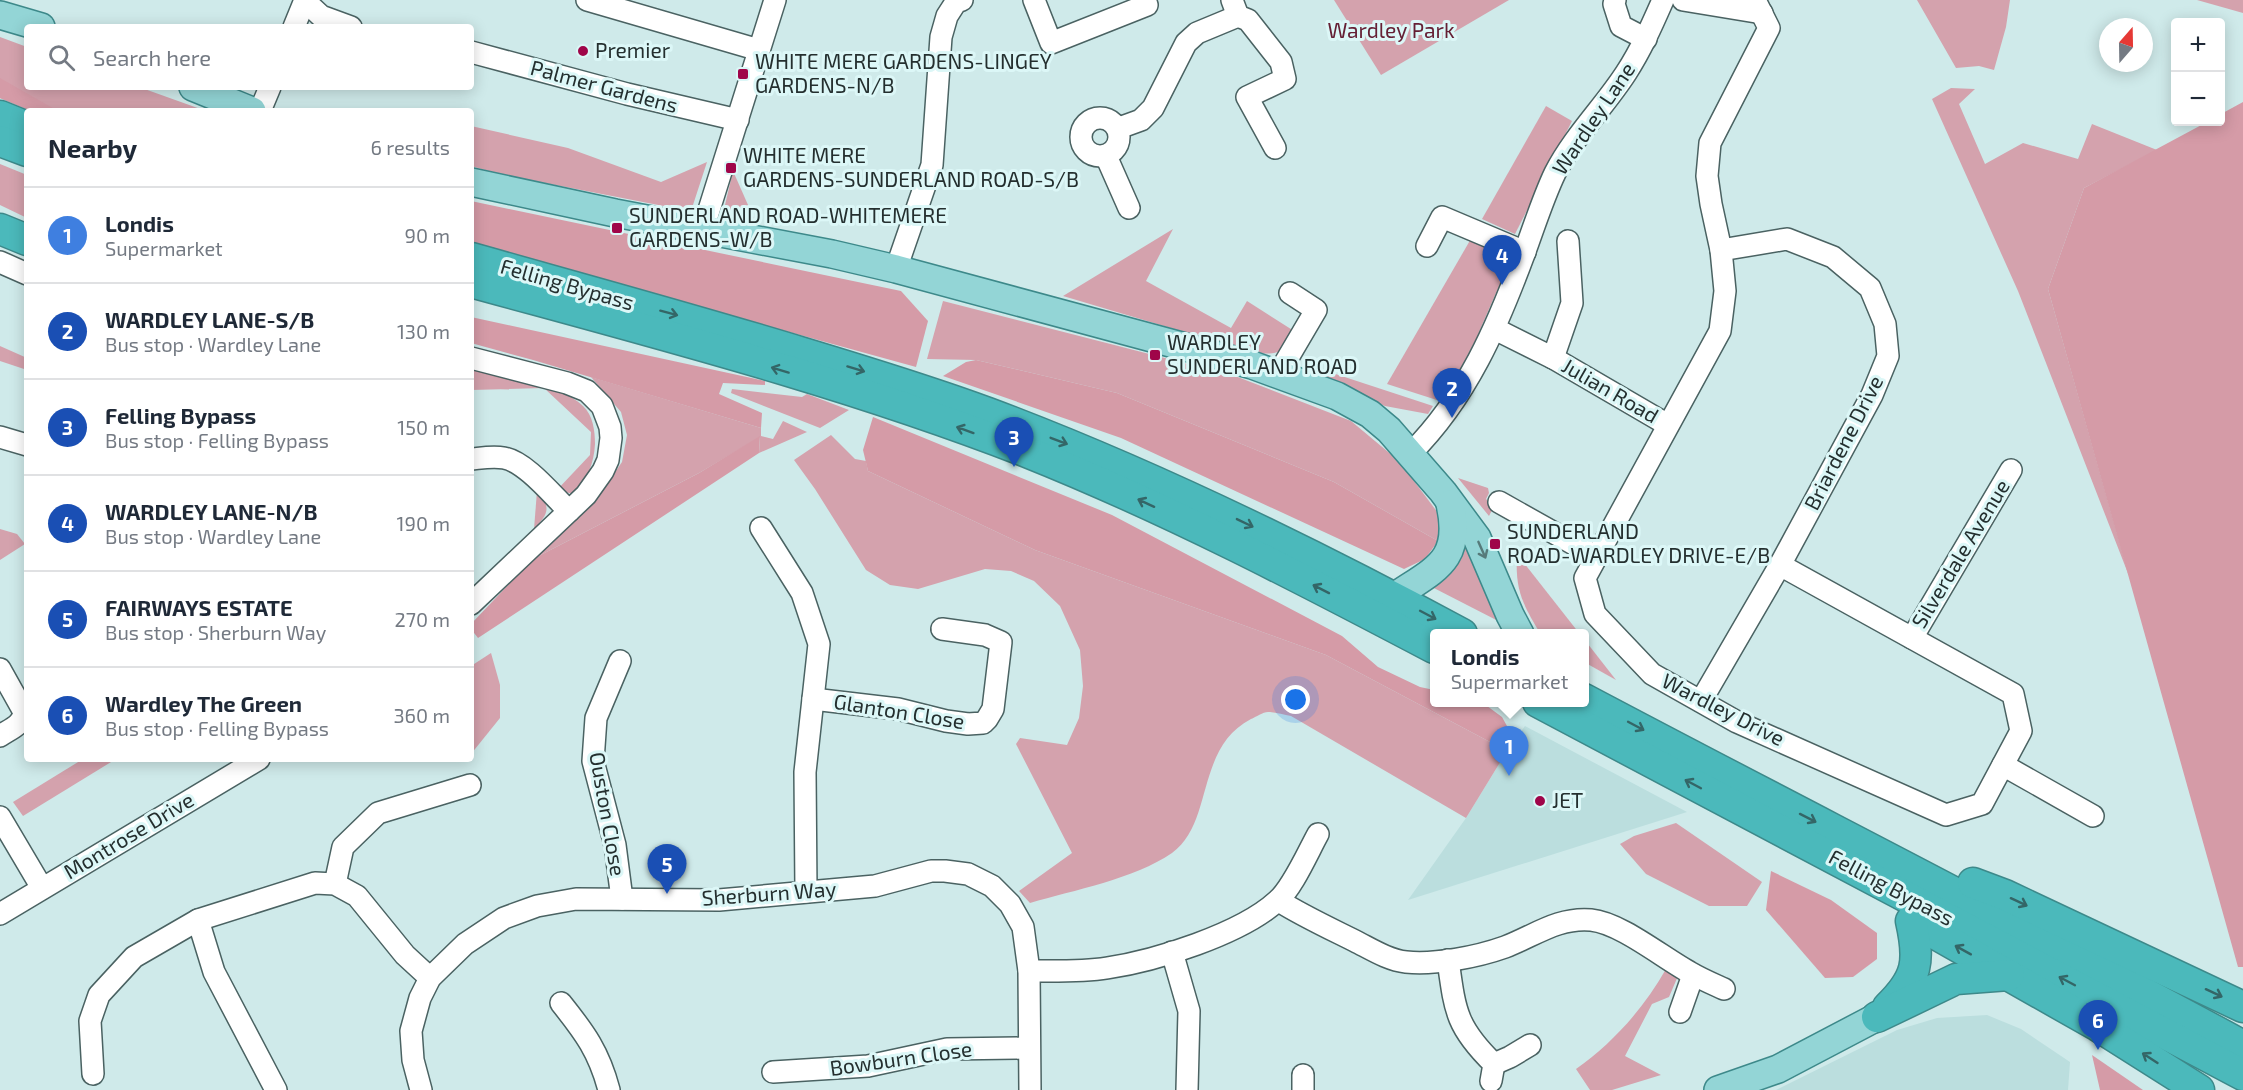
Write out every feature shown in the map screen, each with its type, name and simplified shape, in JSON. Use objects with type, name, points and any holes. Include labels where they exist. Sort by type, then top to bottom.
[{"type":"highway","points":[[0,116],[24,126]]},
{"type":"highway","points":[[0,141],[24,150]]},
{"type":"highway","points":[[0,229],[24,239]]},
{"type":"highway","name":"Felling Bypass","points":[[474,259],[710,325],[857,369],[986,412],[1110,460],[1193,498],[1454,629]]},
{"type":"highway","name":"Felling Bypass","points":[[474,283],[641,329],[896,405],[1026,452],[1200,527],[1430,646]]},
{"type":"highway","points":[[474,300],[513,310],[641,329]]},
{"type":"highway","name":"Felling Bypass","points":[[1589,702],[2243,1046]]},
{"type":"highway","name":"Felling Bypass","points":[[1547,707],[2243,1075]]},
{"type":"highway","points":[[1745,812],[1804,859],[2132,1046],[2199,1090]]},
{"type":"highway","points":[[1846,837],[2005,895],[2243,1007]]},
{"type":"highway","points":[[1877,1017],[1904,992],[1913,977],[1917,961],[1911,921]]},
{"type":"highway","points":[[1877,1017],[1956,980],[2009,975]]},
{"type":"main road","points":[[0,15],[31,24]]},
{"type":"main road","points":[[200,90],[245,108]]},
{"type":"main road","points":[[474,183],[832,254],[896,269],[1279,373],[1353,404],[1383,425],[1411,453],[1477,538],[1518,629]]},
{"type":"main road","points":[[1394,597],[1438,567],[1449,552],[1454,523],[1449,502]]},
{"type":"main road","points":[[1718,1090],[1778,1069],[1877,1017]]},
{"type":"street","points":[[295,24],[305,0],[321,16],[343,24]]},
{"type":"street","points":[[587,0],[617,4],[759,50]]},
{"type":"street","points":[[703,230],[775,0]]},
{"type":"street","points":[[896,269],[932,165],[941,37],[946,16],[956,2],[962,0]]},
{"type":"street","points":[[1034,0],[1051,43],[1147,5],[1145,0]]},
{"type":"street","name":"Wardley Lane","points":[[1616,0],[1614,4],[1621,26],[1646,39]]},
{"type":"street","points":[[1683,0],[1759,7]]},
{"type":"street","name":"Wardley Lane","points":[[1411,453],[1434,430],[1467,383],[1496,329],[1555,172],[1588,122],[1626,74],[1646,39],[1661,3]]},
{"type":"street","name":"Wardley Drive","points":[[1759,7],[1769,28],[1710,143],[1707,176],[1721,250],[1725,291],[1720,331],[1585,578],[1595,614],[1652,674],[1737,722],[1946,815],[1982,804],[2021,731],[2013,694],[1780,565]]},
{"type":"street","points":[[1119,128],[1141,120],[1153,108],[1186,44],[1197,33],[1235,8],[1248,20],[1281,62],[1285,79],[1247,97],[1275,148]]},
{"type":"street","name":"Palmer Gardens","points":[[474,53],[627,94],[738,120]]},
{"type":"street","points":[[261,108],[269,90]]},
{"type":"street","points":[[1101,117],[1113,122],[1119,128],[1118,145],[1106,156],[1099,156],[1086,149],[1081,142],[1082,128],[1092,118],[1101,117]]},
{"type":"street","points":[[1106,156],[1129,208]]},
{"type":"street","points":[[1426,246],[1442,217],[1525,252]]},
{"type":"street","name":"Briardene Drive","points":[[1701,701],[1780,565],[1872,394],[1888,356],[1885,324],[1870,288],[1833,257],[1787,239],[1721,250]]},
{"type":"street","name":"Julian Road","points":[[1553,358],[1572,303],[1568,241]]},
{"type":"street","points":[[0,262],[24,273]]},
{"type":"street","points":[[1279,373],[1316,310],[1290,293]]},
{"type":"street","name":"Julian Road","points":[[1496,329],[1553,358],[1668,425]]},
{"type":"street","points":[[474,359],[577,386],[595,397],[602,406],[610,428],[611,448],[608,460],[593,487],[474,601]]},
{"type":"street","points":[[0,437],[24,444]]},
{"type":"street","points":[[474,459],[511,460],[522,467],[569,511]]},
{"type":"street","name":"Silverdale Avenue","points":[[1912,638],[2011,470]]},
{"type":"street","points":[[1499,502],[1597,557]]},
{"type":"street","name":"Glanton Close","points":[[761,528],[802,593],[819,644],[805,772],[806,892]]},
{"type":"street","name":"Glanton Close","points":[[813,699],[898,709],[946,721],[968,724],[983,723],[993,708],[1001,642],[985,635],[942,629]]},
{"type":"street","name":"Ouston Close","points":[[620,661],[596,718],[593,761],[615,845],[622,899]]},
{"type":"street","points":[[0,669],[24,712],[24,718],[19,724],[0,736]]},
{"type":"street","name":"Montrose Drive","points":[[0,914],[254,762]]},
{"type":"street","points":[[2003,765],[2093,816]]},
{"type":"street","points":[[335,884],[343,847],[378,813],[470,785]]},
{"type":"street","points":[[0,817],[42,888]]},
{"type":"street","points":[[1029,971],[1106,969],[1148,960],[1229,931],[1279,901],[1318,834]]},
{"type":"street","name":"Sherburn Way","points":[[421,1090],[413,1060],[411,1031],[420,998],[430,978],[465,944],[504,918],[537,906],[576,899],[719,900],[875,886],[931,871],[968,874],[992,886],[1002,894],[1017,914],[1026,938],[1029,971],[1030,1090]]},
{"type":"street","points":[[93,1074],[90,1021],[99,995],[134,957],[198,920],[315,883],[335,884],[357,896],[405,955],[430,978]]},
{"type":"street","points":[[1279,901],[1396,960],[1415,962],[1448,960],[1506,946],[1563,922],[1589,920],[1610,924],[1693,975],[1724,989]]},
{"type":"street","points":[[198,920],[214,972],[276,1090]]},
{"type":"street","points":[[1172,952],[1189,1011],[1187,1090]]},
{"type":"street","points":[[1448,960],[1455,1006],[1465,1031],[1492,1072],[1510,1057],[1530,1045]]},
{"type":"street","points":[[1680,1012],[1693,975]]},
{"type":"street","points":[[561,1003],[586,1033],[594,1048],[609,1090]]},
{"type":"street","name":"Bowburn Close","points":[[773,1072],[868,1066],[947,1049],[1028,1048]]},
{"type":"shaded area","points":[[0,78],[53,108],[24,108],[0,98]]},
{"type":"shaded area","points":[[2243,102],[2243,967],[2238,967],[2048,289],[2084,188],[2200,126],[2225,126],[2225,112]]},
{"type":"shaded area","points":[[474,202],[901,291],[928,321],[916,367],[474,245]]},
{"type":"shaded area","points":[[474,318],[765,381],[765,385],[723,383],[719,394],[762,413],[761,428],[474,344]]},
{"type":"shaded area","points":[[976,360],[1117,393],[1334,482],[1438,541],[1425,559],[1404,569],[1121,438],[943,376],[966,362]]},
{"type":"shaded area","points":[[873,417],[1112,515],[1342,636],[1378,667],[1420,687],[1430,689],[1430,707],[1488,707],[1502,717],[1512,735],[1507,751],[1326,655],[1035,550],[868,471],[863,450]]},
{"type":"shaded area","points":[[760,436],[759,453],[478,638],[474,633],[474,621],[533,559],[699,473]]},
{"type":"shaded area","points":[[1525,726],[1687,812],[1408,900],[1466,818]]},
{"type":"shaded area","points":[[1771,871],[1831,900],[1877,933],[1877,959],[1853,977],[1825,978],[1766,910]]},
{"type":"shaded area","points":[[1987,1015],[2021,1029],[2070,1062],[2068,1090],[1776,1090],[1897,1030],[1937,1018]]},
{"type":"shaded area","points":[[2092,1055],[2143,1090],[2100,1090]]},
{"type":"green space","name":"Wardley Park","points":[[1334,0],[1509,0],[1381,75]]},
{"type":"green space","points":[[1917,0],[2010,0],[2006,27],[1994,70],[1979,66],[1956,68]]},
{"type":"green space","points":[[2197,0],[2243,0],[2243,13]]},
{"type":"green space","points":[[0,37],[24,46],[24,90],[147,90],[198,108],[24,108],[0,98]]},
{"type":"green space","points":[[1951,88],[1975,89],[1959,104],[1985,164],[2023,143],[2078,159],[2092,124],[2157,150],[2084,188],[2048,289],[2129,576],[2018,291],[1932,99]]},
{"type":"green space","points":[[1546,106],[1572,121],[1515,234],[1482,219]]},
{"type":"green space","points":[[474,127],[568,148],[661,182],[707,162],[692,208],[684,210],[499,174],[474,167]]},
{"type":"green space","points":[[0,164],[24,174],[24,217],[0,205]]},
{"type":"green space","points":[[733,171],[756,223],[729,218],[725,205]]},
{"type":"green space","points":[[1173,229],[1146,281],[1231,328],[1247,301],[1294,331],[1280,351],[1270,354],[1255,353],[1063,296]]},
{"type":"green space","points":[[1472,237],[1512,256],[1476,339],[1443,402],[1387,384]]},
{"type":"green space","points":[[943,301],[1235,376],[1351,421],[1399,461],[1444,521],[1438,541],[1334,482],[1117,393],[976,360],[927,359]]},
{"type":"green space","points":[[0,346],[24,357],[24,369],[0,361]]},
{"type":"green space","points":[[1305,364],[1433,406],[1428,414],[1385,406],[1311,374]]},
{"type":"green space","points":[[474,368],[546,387],[574,399],[583,406],[591,419],[595,439],[589,470],[576,494],[556,491],[590,455],[591,432],[544,388],[474,390]]},
{"type":"green space","points":[[591,377],[761,428],[761,436],[773,439],[783,421],[807,432],[759,453],[760,437],[699,473],[533,559],[603,490],[622,462],[627,435],[621,412]]},
{"type":"green space","points":[[732,389],[802,397],[807,394],[849,410],[820,428],[731,393]]},
{"type":"green space","points":[[831,435],[855,459],[866,461],[868,471],[1035,550],[1326,655],[1507,751],[1466,818],[1291,716],[1264,713],[1233,732],[1221,748],[1212,766],[1194,823],[1185,840],[1172,853],[1122,877],[1030,903],[1019,891],[1072,853],[1016,744],[1020,738],[1067,745],[1079,718],[1083,686],[1080,650],[1060,606],[1034,581],[1011,571],[985,569],[918,589],[890,585],[866,570],[794,460]]},
{"type":"green space","points":[[1458,478],[1488,488],[1489,493],[1486,499],[1492,510],[1489,516]]},
{"type":"green space","points":[[537,491],[545,502],[546,511],[534,529]]},
{"type":"green space","points":[[0,529],[17,534],[24,545],[0,560]]},
{"type":"green space","points":[[1469,538],[1506,625],[1428,585],[1458,559]]},
{"type":"green space","points":[[1517,554],[1576,629],[1538,629],[1521,596],[1517,577]]},
{"type":"green space","points":[[1589,645],[1616,680],[1589,665]]},
{"type":"green space","points":[[491,653],[500,685],[500,718],[474,750],[474,664]]},
{"type":"green space","points":[[78,762],[111,762],[23,816],[13,802]]},
{"type":"green space","points":[[1676,823],[1762,882],[1747,906],[1709,906],[1646,874],[1620,844],[1634,836]]},
{"type":"green space","points":[[1666,969],[1678,976],[1669,997],[1652,1004],[1625,1056],[1661,1075],[1612,1090],[1590,1090],[1576,1069],[1603,1048],[1627,1024]]},
{"type":"place","name":"Premier","points":[[583,51]]},
{"type":"place","name":"WHITE MERE GARDENS-LINGEY GARDENS-N/B","points":[[743,74]]},
{"type":"place","name":"WHITE MERE GARDENS-SUNDERLAND ROAD-S/B","points":[[731,168]]},
{"type":"place","name":"SUNDERLAND ROAD-WHITEMERE GARDENS-W/B","points":[[617,228]]},
{"type":"place","name":"WARDLEY LANE-N/B","points":[[1502,285]]},
{"type":"place","name":"WARDLEY SUNDERLAND ROAD","points":[[1155,355]]},
{"type":"place","name":"WARDLEY LANE-S/B","points":[[1452,418]]},
{"type":"place","name":"Felling Bypass","points":[[1014,467]]},
{"type":"place","name":"SUNDERLAND ROAD-WARDLEY DRIVE-E/B","points":[[1495,544]]},
{"type":"place","name":"Londis","points":[[1509,776]]},
{"type":"place","name":"JET","points":[[1540,801]]},
{"type":"place","name":"FAIRWAYS ESTATE","points":[[667,894]]},
{"type":"place","name":"Wardley The Green","points":[[2098,1050]]}]
